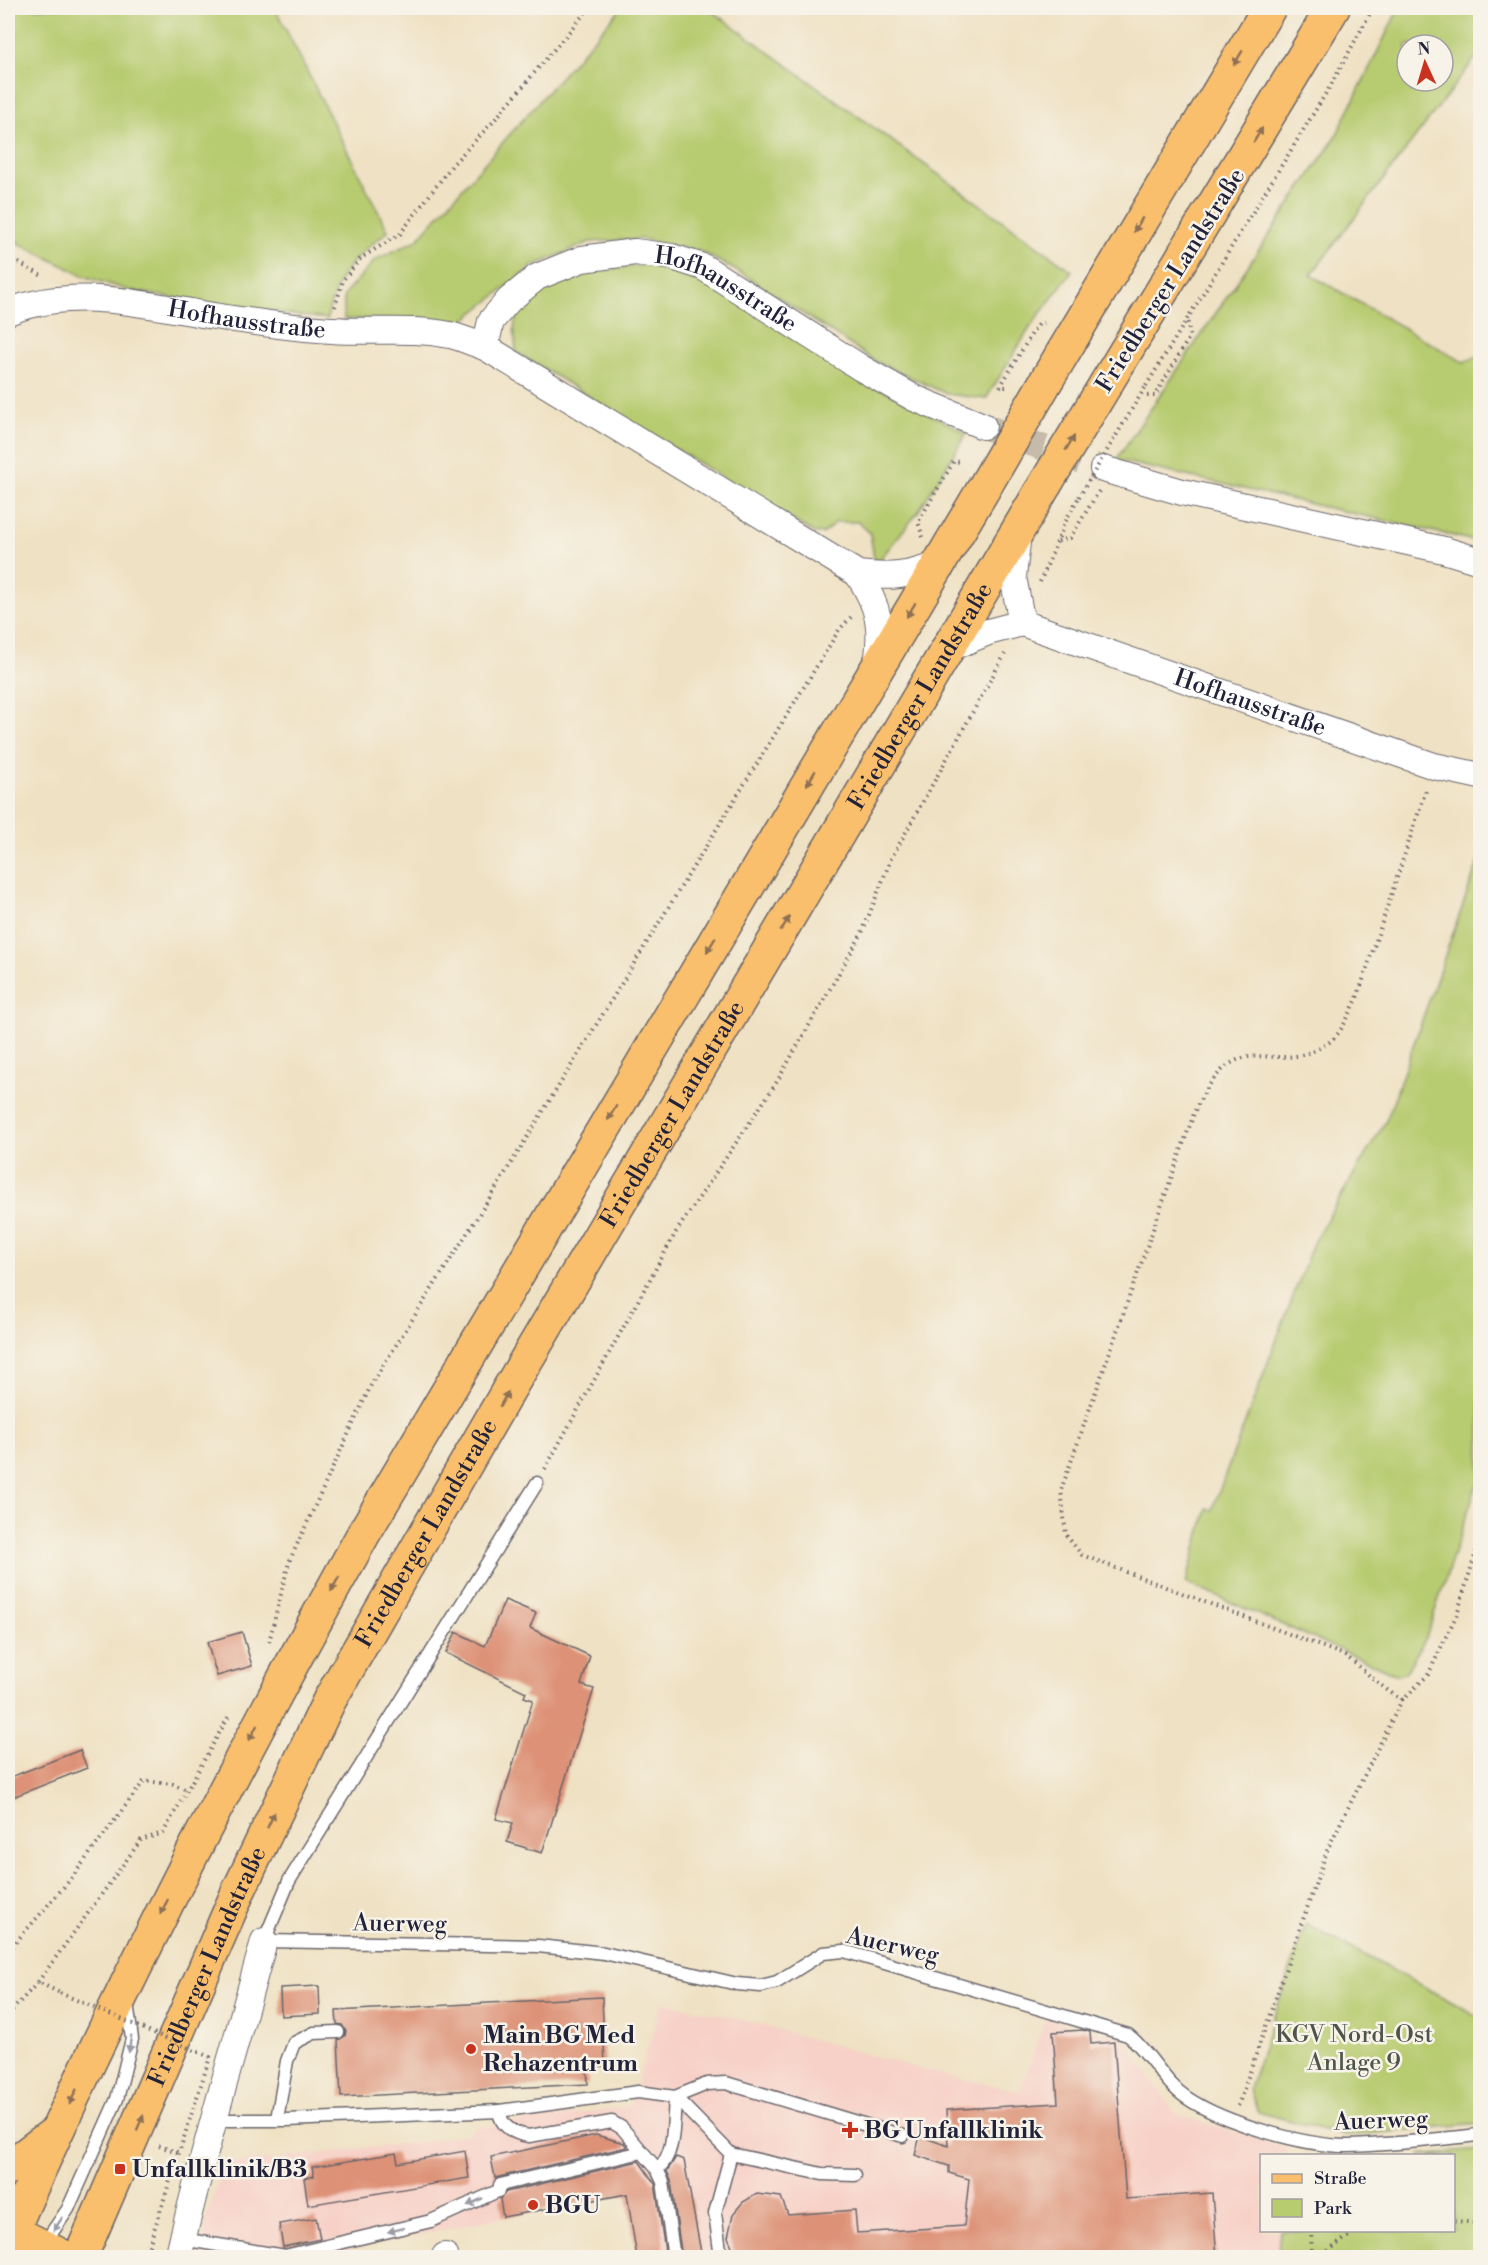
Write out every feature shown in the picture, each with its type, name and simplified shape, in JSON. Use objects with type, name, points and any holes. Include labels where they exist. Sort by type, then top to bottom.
[{"type":"main road","points":[[31,2247],[28,2194],[124,1986],[253,1733],[364,1533],[876,667],[931,551],[984,488],[1269,8]]},
{"type":"main road","name":"Friedberger Landstraße","points":[[80,2258],[238,1892],[329,1701],[503,1399],[1040,493],[1333,8]]},
{"type":"main road","points":[[8,2168],[56,2132]]},
{"type":"street","name":"Hofhausstraße","points":[[485,347],[491,321],[509,300],[537,277],[582,259],[635,252],[672,257],[703,267],[861,368],[914,398],[982,426]]},
{"type":"street","name":"Hofhausstraße","points":[[8,312],[25,306],[58,300],[118,300],[216,317],[332,330],[418,332],[451,336],[485,347],[865,585],[888,578],[912,575],[931,551]]},
{"type":"street","points":[[1103,469],[1182,492],[1444,550],[1480,561]]},
{"type":"street","points":[[950,648],[996,629],[1022,623],[1013,577],[1018,533]]},
{"type":"street","points":[[865,585],[878,613],[881,637],[876,667]]},
{"type":"street","name":"Hofhausstraße","points":[[1022,623],[1434,766],[1480,776]]},
{"type":"street","name":"Friedberger Landstraße","points":[[180,2248],[201,2160],[215,2120],[264,1941]]},
{"type":"lane","points":[[264,1941],[289,1881],[537,1483]]},
{"type":"lane","name":"Auerweg","points":[[264,1941],[538,1947],[604,1953],[737,1984],[761,1986],[777,1982],[823,1953],[844,1951],[868,1956],[1128,2035],[1144,2048],[1172,2085],[1185,2097],[1233,2121],[1308,2141],[1347,2146],[1480,2135]]},
{"type":"lane","points":[[31,2247],[68,2209],[117,2099],[132,2039],[124,1986]]},
{"type":"lane","points":[[277,2119],[287,2061],[294,2043],[314,2033],[338,2032]]},
{"type":"lane","points":[[215,2120],[499,2111],[638,2092],[675,2097],[707,2084],[726,2083],[903,2136]]},
{"type":"lane","points":[[675,2097],[731,2154],[822,2174],[855,2175]]},
{"type":"lane","points":[[657,2169],[665,2163],[669,2150],[675,2097]]},
{"type":"lane","points":[[499,2111],[500,2119],[507,2128],[517,2134],[529,2136],[612,2122],[622,2128],[657,2169],[663,2182],[674,2258]]},
{"type":"lane","points":[[180,2248],[285,2256],[431,2221],[499,2188],[642,2152]]},
{"type":"lane","points":[[721,2258],[715,2213],[731,2154]]},
{"type":"path","points":[[332,330],[343,280],[361,258],[400,234],[453,164],[492,123],[589,8]]},
{"type":"path","points":[[537,1483],[676,1232],[775,1084],[862,933],[891,859],[1022,623],[1079,497],[1331,85],[1373,8]]},
{"type":"path","points":[[1147,396],[1155,396],[1190,336],[1187,318]]},
{"type":"path","points":[[1006,387],[1000,387],[1039,324],[1054,320]]},
{"type":"path","points":[[931,551],[918,522],[954,461],[961,462]]},
{"type":"path","points":[[1058,542],[1070,538],[1096,495]]},
{"type":"path","points":[[266,1649],[271,1640],[289,1562],[372,1383],[499,1184],[865,585]]},
{"type":"path","points":[[1401,1700],[1382,1689],[1365,1670],[1344,1655],[1082,1556],[1066,1535],[1061,1490],[1196,1108],[1205,1091],[1226,1064],[1245,1056],[1302,1056],[1330,1043],[1343,1025],[1356,1001],[1434,766]]},
{"type":"path","points":[[1233,2121],[1328,1848],[1401,1700],[1428,1675],[1457,1614],[1480,1539]]},
{"type":"path","points":[[8,2015],[38,1982],[141,1840],[163,1833],[234,1707]]},
{"type":"path","points":[[8,1951],[70,1880],[144,1782],[173,1784],[187,1790]]},
{"type":"path","points":[[38,1982],[210,2057],[145,2258]]},
{"type":"path","points":[[1455,2221],[1480,2223]]},
{"type":"path","points":[[1311,2232],[1312,2258]]},
{"type":"path","points":[[1318,2258],[1355,2232]]},
{"type":"shaded area","name":"BG Unfallklinik","points":[[662,2002],[732,2017],[935,2073],[1020,2091],[1045,2019],[1123,2037],[1175,2113],[1287,2148],[1287,2154],[1260,2154],[1260,2232],[1280,2232],[1278,2257],[637,2257],[626,2194],[503,2217],[314,2257],[262,2257],[205,2242],[204,2223],[225,2164],[421,2142],[468,2134],[473,2129],[630,2106]]},
{"type":"green space","points":[[8,8],[275,8],[388,231],[355,259],[341,277],[327,319],[219,306],[127,290],[84,276],[8,238]]},
{"type":"green space","points":[[621,8],[708,8],[1072,271],[1031,326],[986,399],[947,394],[875,361],[746,276],[702,252],[642,239],[590,242],[533,266],[462,322],[344,319],[344,295],[375,260],[417,240]]},
{"type":"green space","points":[[1399,8],[1480,8],[1480,52],[1455,85],[1455,33],[1395,33],[1395,93],[1449,93],[1311,275],[1463,362],[1480,356],[1480,542],[1116,460],[1335,138]]},
{"type":"green space","points":[[663,264],[712,284],[824,359],[967,433],[918,512],[878,562],[874,558],[870,533],[858,522],[836,522],[823,534],[814,533],[516,352],[514,331],[516,319],[526,303],[541,291],[559,281],[602,270]]},
{"type":"green space","points":[[1480,857],[1480,1475],[1426,1638],[1406,1672],[1398,1675],[1186,1583],[1207,1509],[1212,1510],[1314,1241],[1387,1119]]},
{"type":"green space","name":"KGV Nord-Ost Anlage 9","points":[[1306,1924],[1480,2017],[1480,2123],[1346,2136],[1258,2112],[1249,2089]]},
{"type":"green space","points":[[1480,2150],[1480,2257],[1278,2257],[1280,2232],[1455,2232],[1455,2154],[1431,2154]]},
{"type":"building","points":[[505,1600],[536,1613],[530,1628],[590,1656],[581,1685],[594,1689],[542,1853],[507,1842],[513,1823],[496,1819],[533,1700],[524,1697],[526,1692],[446,1653],[456,1632],[485,1646]]},
{"type":"building","points":[[242,1632],[252,1666],[217,1676],[207,1642]]},
{"type":"building","points":[[80,1750],[87,1768],[8,1799],[8,1778]]},
{"type":"building","points":[[319,1986],[320,2014],[281,2016],[280,1988]]},
{"type":"building","name":"Main BG Med Rehazentrum","points":[[602,1997],[605,2066],[587,2067],[588,2084],[341,2097],[338,2040],[345,2036],[346,2031],[342,2025],[337,2024],[336,2011]]},
{"type":"building","points":[[1083,2030],[1090,2032],[1091,2044],[1114,2042],[1126,2199],[1212,2193],[1217,2258],[737,2258],[728,2237],[733,2214],[743,2202],[757,2194],[781,2197],[788,2215],[855,2210],[857,2233],[964,2226],[969,2179],[949,2173],[949,2166],[915,2155],[920,2136],[948,2146],[946,2110],[1058,2103],[1053,2032]]},
{"type":"building","points":[[596,2135],[624,2143],[627,2147],[495,2178],[491,2157]]},
{"type":"building","points":[[465,2151],[469,2178],[308,2205],[304,2178],[314,2176],[312,2167],[396,2153],[398,2163]]},
{"type":"building","points":[[676,2157],[684,2160],[702,2258],[682,2258],[671,2181],[667,2171]]},
{"type":"building","points":[[639,2161],[655,2184],[666,2258],[637,2258],[627,2194],[503,2217],[500,2199],[506,2192]]},
{"type":"building","points":[[316,2218],[320,2239],[283,2247],[279,2224]]},
{"type":"tunnel","points":[[983,426],[1103,469]]},
{"type":"place","name":"Main BG Med Rehazentrum","points":[[471,2049]]},
{"type":"place","name":"BG Unfallklinik","points":[[850,2130]]},
{"type":"place","name":"Unfallklinik/B3","points":[[120,2169]]},
{"type":"place","name":"BGU","points":[[533,2205]]}]
